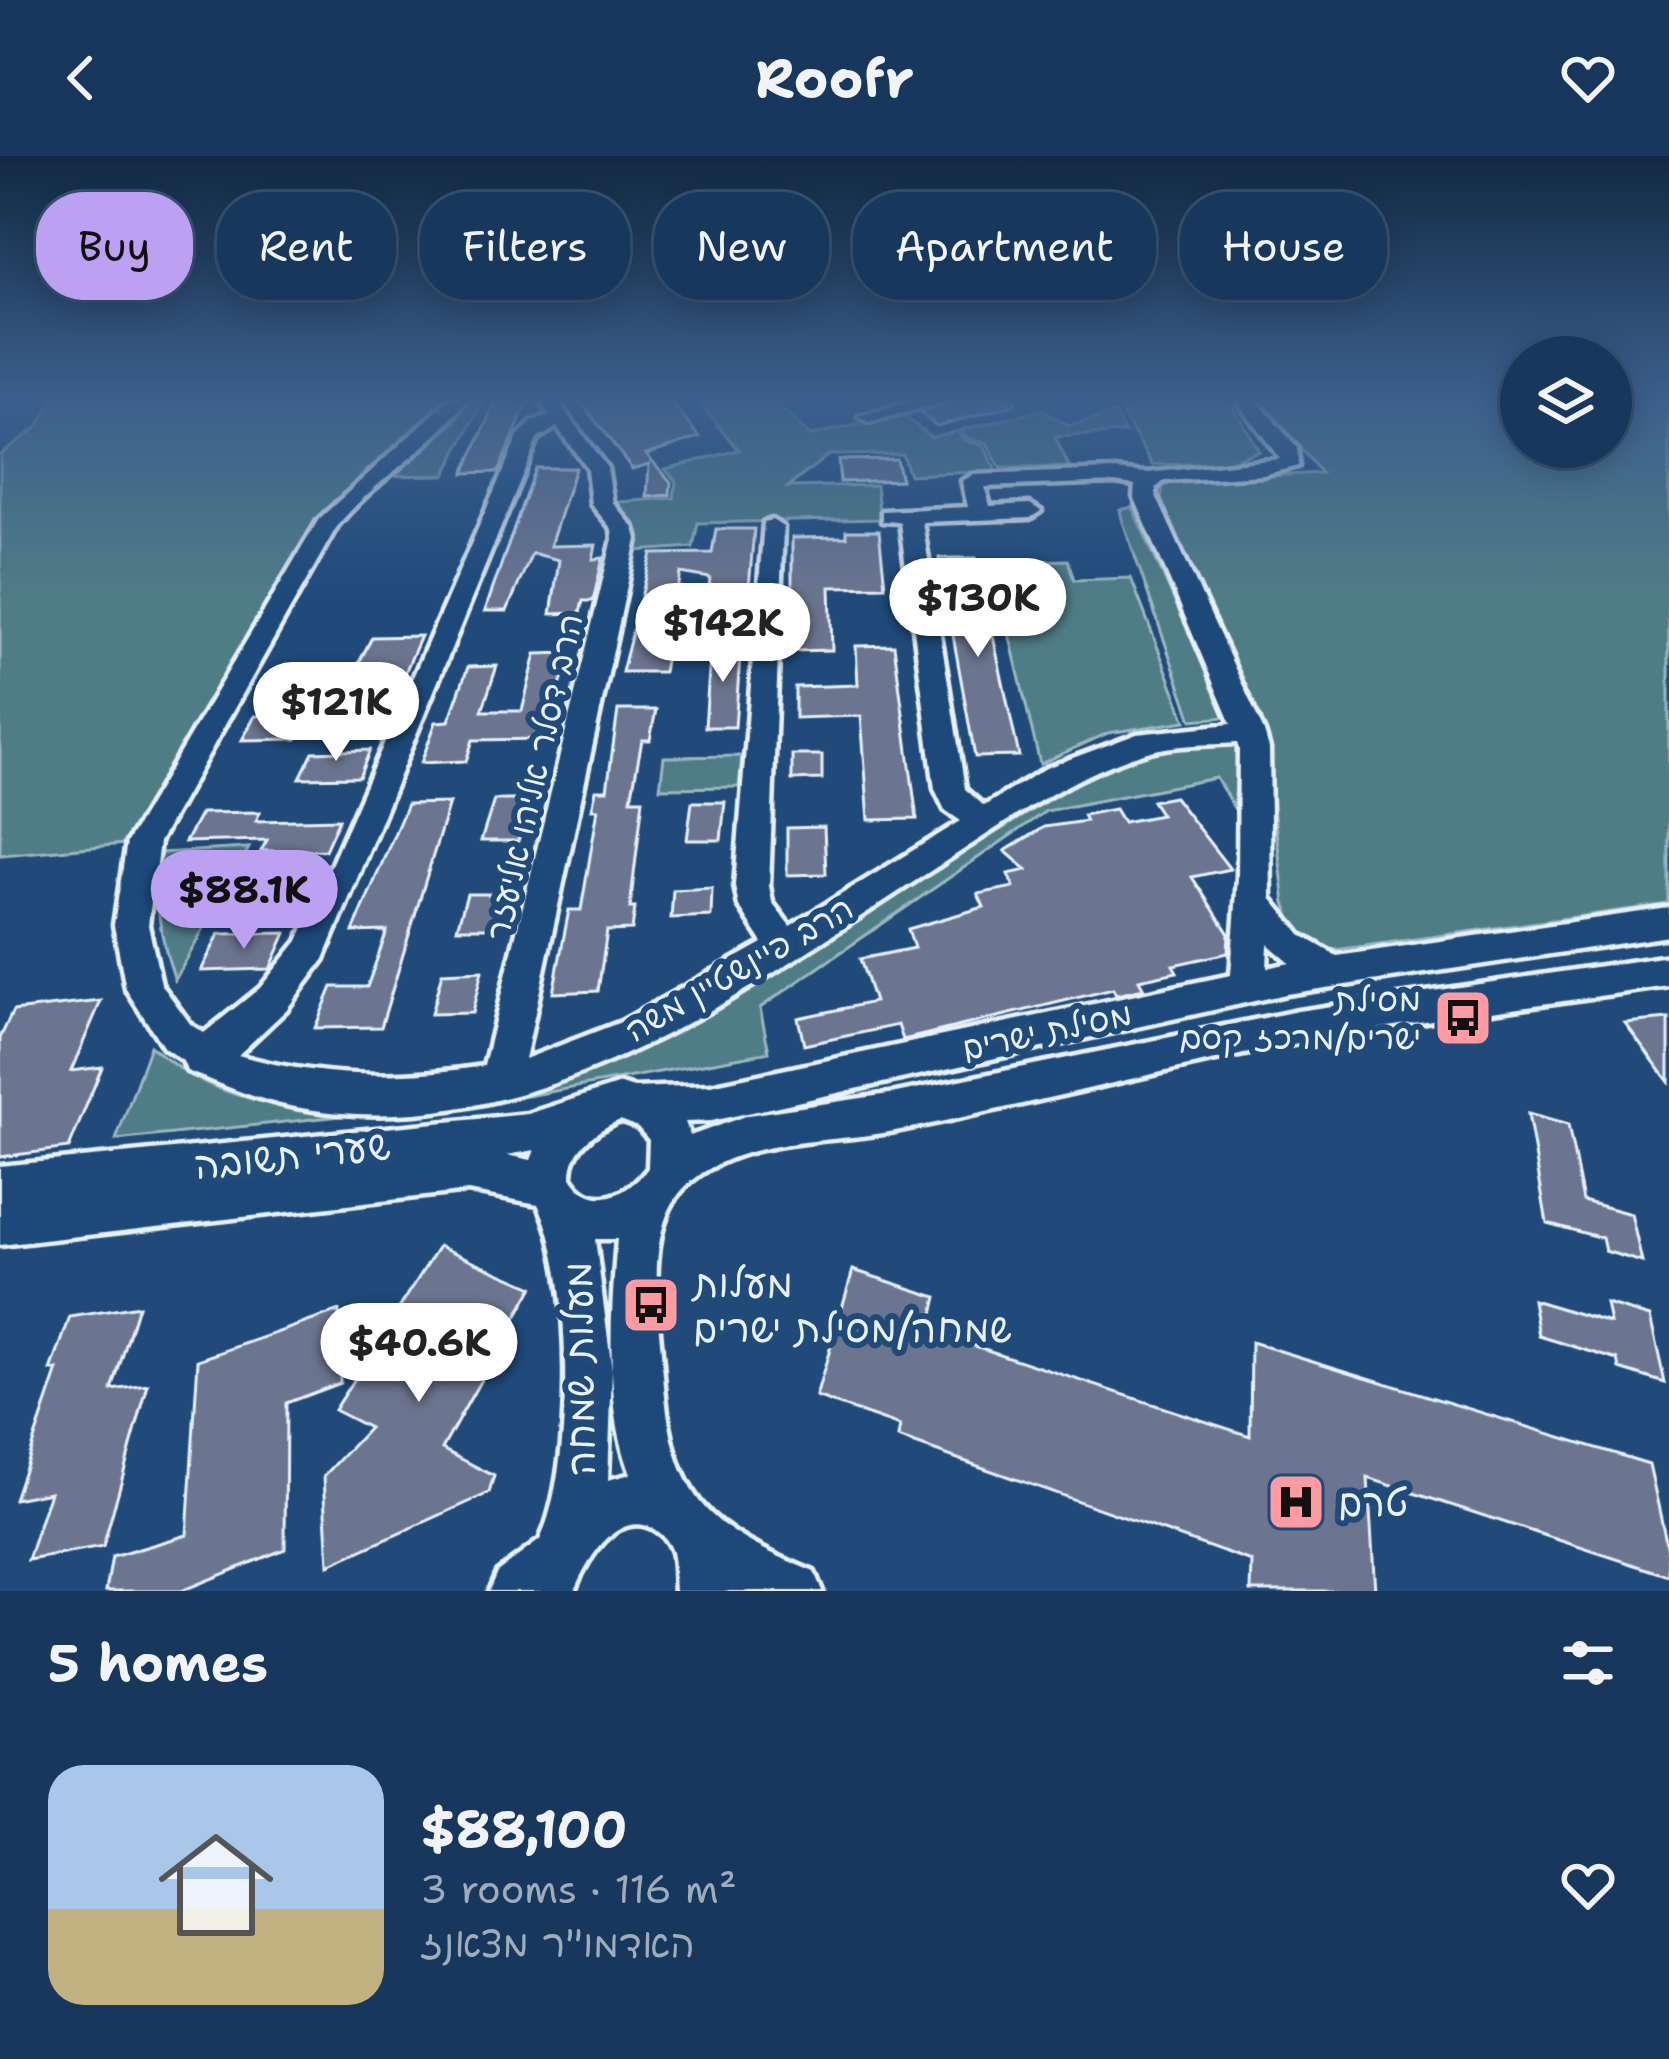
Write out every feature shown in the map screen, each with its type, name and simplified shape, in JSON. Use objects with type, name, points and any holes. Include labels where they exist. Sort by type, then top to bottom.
[{"type":"street","name":"הרב פיינשטיין משה","points":[[387,466],[327,524],[143,842],[129,897],[134,972],[148,1002],[170,1032],[201,1059],[253,1078],[317,1090],[376,1094],[500,1082],[555,1067],[655,1024],[1057,775],[1119,749],[1177,737],[1250,732]]},
{"type":"street","points":[[201,1059],[273,999],[312,950],[516,466]]},
{"type":"street","name":"הרב דסלר אליהו אליעזר","points":[[500,1082],[623,551],[623,528],[606,511],[596,466]]},
{"type":"street","points":[[981,513],[973,481],[1115,476],[1151,480],[1168,473],[1282,466]]},
{"type":"street","points":[[1151,480],[1145,496],[1250,732],[1256,772],[1248,987]]},
{"type":"street","points":[[984,820],[956,802],[950,789],[899,516],[1030,512]]},
{"type":"street","points":[[772,527],[752,886],[756,906],[785,946]]},
{"type":"street","points":[[1252,899],[1288,945],[1334,973]]},
{"type":"street","name":"מסילת ישרים","points":[[639,1105],[711,1102],[1248,987],[1669,922]]},
{"type":"street","name":"מסילת ישרים","points":[[656,1189],[691,1154],[717,1143],[884,1114],[1301,1026],[1669,971]]},
{"type":"street","points":[[639,1105],[664,1123],[671,1138],[656,1189],[622,1217],[600,1220],[580,1215],[559,1195],[555,1148],[581,1115],[600,1106],[639,1105]]},
{"type":"street","name":"שערי תשובה","points":[[0,1187],[527,1132],[581,1115]]},
{"type":"street","name":"שערי תשובה","points":[[0,1223],[468,1172],[507,1174],[559,1195]]},
{"type":"street","name":"מעלות שמחה","points":[[656,1189],[638,1274],[646,1439],[658,1480],[692,1548]]},
{"type":"street","name":"מעלות שמחה","points":[[547,1569],[581,1506],[586,1461],[584,1284],[579,1251],[559,1195]]},
{"type":"street","points":[[547,1569],[590,1514],[624,1499],[658,1502],[692,1548],[761,1587]]},
{"type":"green space","points":[[0,466],[377,466],[315,524],[125,844],[0,855]]},
{"type":"green space","points":[[396,466],[450,466],[445,475],[382,476]]},
{"type":"green space","points":[[814,466],[788,487],[876,485],[880,519],[698,523],[693,547],[635,551],[636,528],[617,502],[674,498],[676,481],[665,469]]},
{"type":"green space","points":[[906,466],[994,466],[996,471],[909,475]]},
{"type":"green space","points":[[999,466],[1069,467],[1000,468]]},
{"type":"green space","points":[[1315,466],[1669,466],[1669,904],[1336,950],[1313,945],[1295,929],[1285,903],[1263,727],[1161,500],[1163,487],[1172,482],[1321,473]]},
{"type":"green space","points":[[1132,507],[1227,717],[1192,720],[1122,519],[1120,510]]},
{"type":"green space","points":[[1068,560],[1074,580],[1131,578],[1186,721],[1108,733],[1040,764],[992,562]]},
{"type":"green space","points":[[1240,742],[1234,808],[1216,778],[1046,811],[760,1008],[769,1052],[500,1101],[559,1084],[664,1039],[1098,769],[1155,751]]},
{"type":"green space","points":[[742,756],[739,787],[660,788],[664,757]]},
{"type":"green space","points":[[249,848],[175,980],[159,918],[160,853]]},
{"type":"green space","points":[[150,1046],[200,1080],[226,1091],[280,1104],[369,1113],[116,1140]]},
{"type":"building","points":[[467,466],[501,466],[498,472],[464,473]]},
{"type":"building","points":[[649,466],[657,466],[671,482],[670,495],[647,497]]},
{"type":"building","points":[[839,466],[898,466],[901,480],[840,482]]},
{"type":"building","points":[[535,468],[575,468],[550,546],[596,545],[593,559],[603,558],[593,601],[583,601],[580,613],[551,614],[559,560],[532,553],[507,611],[485,611]]},
{"type":"building","points":[[716,529],[754,529],[749,588],[738,588],[737,598],[708,598],[710,578],[681,573],[663,672],[622,672],[652,554],[712,553]]},
{"type":"building","points":[[846,531],[879,531],[885,586],[830,587],[832,650],[792,651],[792,538],[846,537]]},
{"type":"building","points":[[939,558],[976,558],[1019,756],[975,757]]},
{"type":"building","points":[[421,636],[389,709],[335,710],[372,637]]},
{"type":"building","points":[[741,642],[735,727],[705,727],[711,643]]},
{"type":"building","points":[[894,645],[917,819],[869,820],[861,716],[795,718],[795,687],[858,685],[856,646]]},
{"type":"building","points":[[568,653],[548,739],[473,740],[466,761],[421,763],[436,722],[449,721],[468,667],[497,666],[482,711],[522,711],[536,654]]},
{"type":"building","points":[[618,710],[656,710],[650,740],[642,740],[631,799],[643,799],[630,908],[635,908],[632,930],[607,931],[598,991],[553,993],[569,910],[581,910],[598,809],[592,809],[596,790],[607,790]]},
{"type":"building","points":[[310,715],[297,739],[242,740],[255,716]]},
{"type":"building","points":[[370,750],[359,777],[300,778],[313,752]]},
{"type":"building","points":[[792,755],[822,755],[822,779],[792,780]]},
{"type":"building","points":[[1174,797],[1230,869],[1192,877],[1229,934],[1228,953],[1173,965],[1177,972],[1139,980],[1144,989],[1116,995],[1113,989],[903,1040],[898,1025],[804,1045],[798,1018],[874,1002],[860,959],[914,948],[908,929],[984,907],[978,894],[1014,887],[1008,874],[1027,870],[1005,851],[1044,827],[1086,821],[1083,815],[1115,809],[1123,822],[1161,815],[1152,801]]},
{"type":"building","points":[[494,800],[530,800],[518,841],[481,841]]},
{"type":"building","points":[[692,802],[725,802],[721,840],[687,840]]},
{"type":"building","points":[[449,803],[381,1027],[315,1028],[332,987],[367,987],[387,931],[353,932],[407,804]]},
{"type":"building","points":[[260,812],[256,821],[339,819],[325,850],[261,851],[267,840],[185,842],[201,813]]},
{"type":"building","points":[[824,827],[826,874],[787,875],[787,828]]},
{"type":"building","points":[[712,888],[711,916],[671,918],[673,890]]},
{"type":"building","points":[[467,894],[500,894],[491,928],[457,928]]},
{"type":"building","points":[[286,933],[270,969],[201,971],[219,934]]},
{"type":"building","points":[[482,971],[472,1013],[431,1014],[442,973]]},
{"type":"building","points":[[101,1001],[71,1071],[102,1067],[69,1148],[0,1157],[0,1038],[13,1011]]},
{"type":"building","points":[[1669,1019],[1669,1082],[1625,1023]]},
{"type":"building","points":[[1528,1114],[1568,1125],[1583,1201],[1631,1214],[1642,1262],[1605,1251],[1602,1238],[1547,1223]]},
{"type":"building","points":[[439,1246],[533,1287],[442,1449],[494,1476],[489,1493],[329,1565],[324,1476],[369,1428],[334,1410]]},
{"type":"building","points":[[853,1270],[937,1297],[929,1331],[1250,1436],[1251,1342],[1649,1464],[1669,1555],[1669,1576],[1368,1478],[1375,1591],[1251,1591],[1252,1562],[898,1438],[900,1426],[816,1397]]},
{"type":"building","points":[[1533,1300],[1610,1323],[1606,1304],[1650,1317],[1665,1383],[1620,1369],[1618,1360],[1539,1336]]},
{"type":"building","points":[[138,1306],[112,1390],[148,1385],[103,1547],[28,1560],[50,1492],[14,1499],[58,1370],[51,1371],[70,1317]]},
{"type":"building","points":[[339,1311],[340,1383],[286,1403],[285,1549],[181,1591],[106,1591],[112,1557],[187,1535],[198,1360]]},
{"type":"place","name":"מסילת ישרים/מרכז קסם","points":[[1463,1018]]},
{"type":"place","name":"מעלות שמחה/מסילת ישרים","points":[[651,1305]]},
{"type":"place","name":"טרם","points":[[1296,1502]]}]
